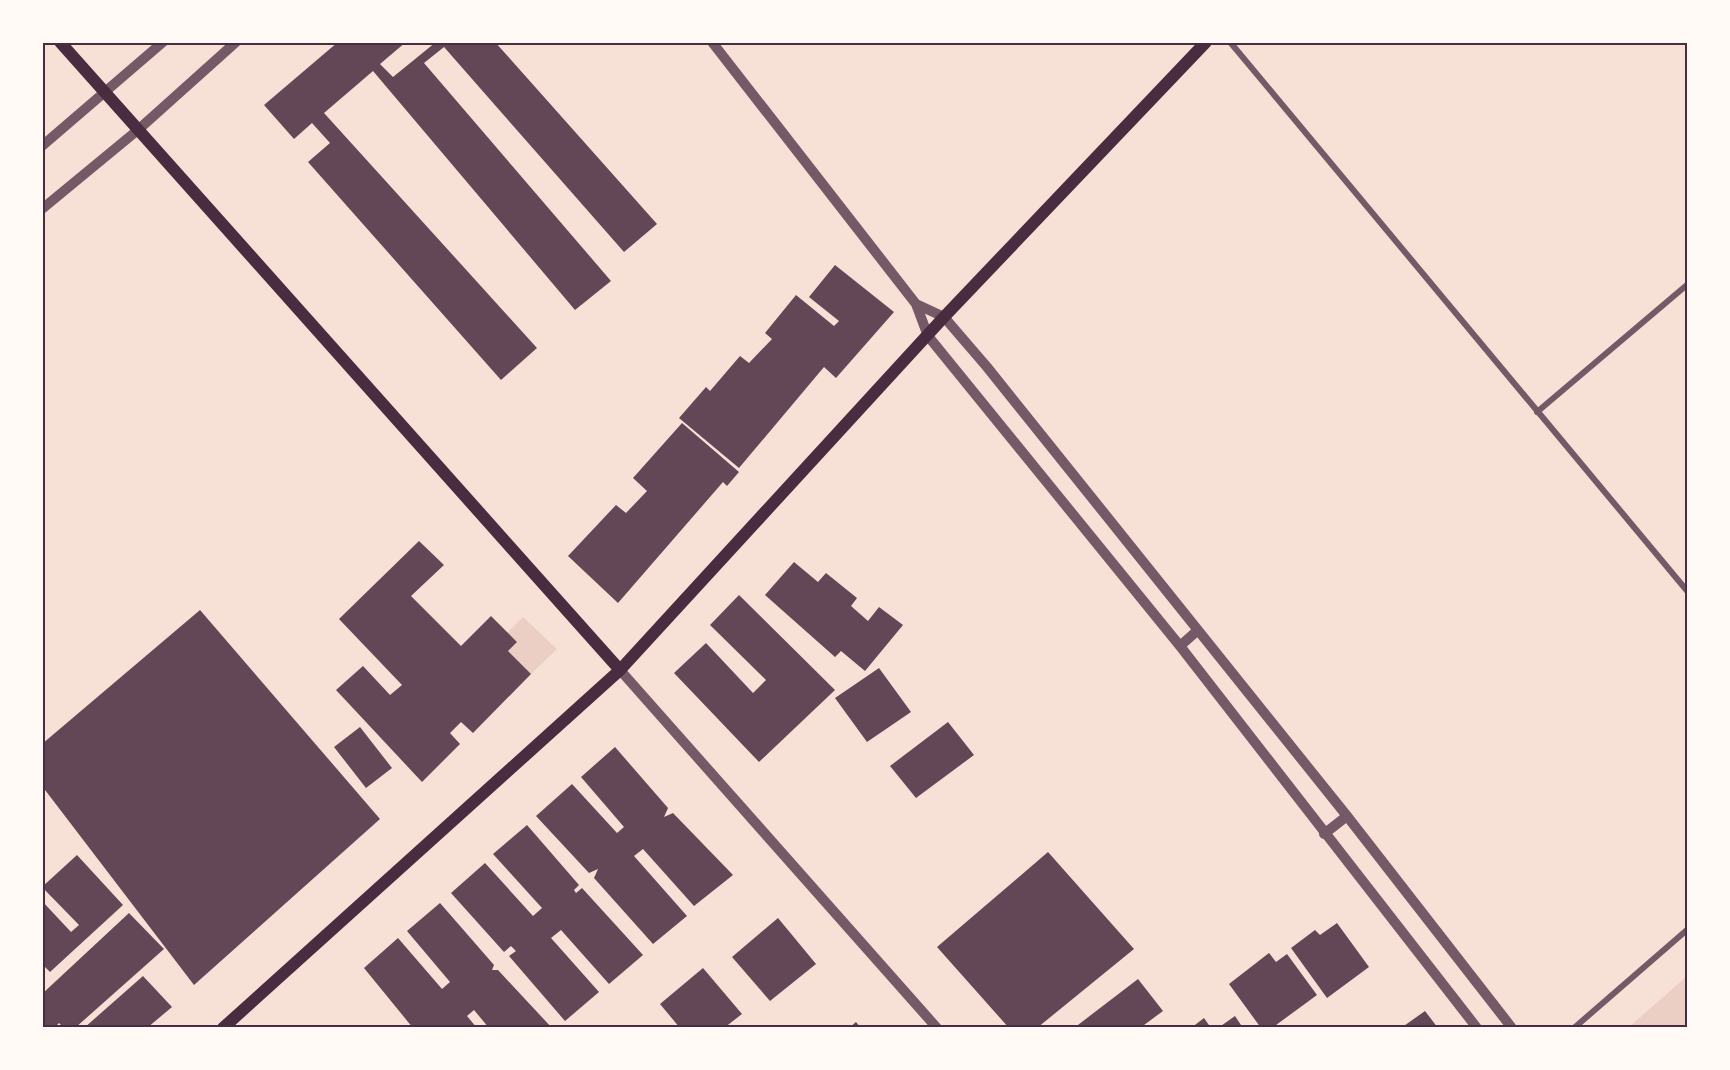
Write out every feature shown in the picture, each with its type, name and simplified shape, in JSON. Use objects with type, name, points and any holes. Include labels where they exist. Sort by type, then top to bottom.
[{"type":"main road","points":[[60,42],[620,670]]},
{"type":"main road","points":[[223,1028],[620,670],[944,317],[1206,42]]},
{"type":"street","points":[[42,146],[162,42]]},
{"type":"street","points":[[42,209],[139,129],[236,42]]},
{"type":"street","points":[[712,42],[916,304],[928,336],[1180,646],[1477,1028]]},
{"type":"street","points":[[1230,42],[1688,592]]},
{"type":"street","points":[[1537,411],[1688,284]]},
{"type":"street","points":[[916,304],[944,317],[987,367],[1347,816],[1512,1028]]},
{"type":"street","points":[[1180,646],[1198,630]]},
{"type":"street","points":[[620,670],[937,1028]]},
{"type":"street","points":[[1324,834],[1347,816]]},
{"type":"street","points":[[1574,1028],[1688,929]]},
{"type":"shaded area","points":[[523,617],[557,649],[531,674],[508,651],[517,642],[507,633]]},
{"type":"shaded area","points":[[1688,975],[1688,1028],[1628,1028]]},
{"type":"building","points":[[338,42],[406,42],[380,64],[393,77],[436,42],[495,42],[657,224],[624,252],[444,47],[424,63],[611,281],[575,310],[373,71],[324,113],[537,348],[501,380],[308,162],[330,143],[312,123],[294,139],[264,105]]},
{"type":"building","points":[[835,265],[894,312],[836,378],[824,367],[739,468],[679,418],[706,387],[710,391],[740,356],[749,363],[772,339],[765,333],[796,295],[834,326],[839,321],[809,297]]},
{"type":"building","points":[[682,423],[739,472],[727,486],[723,482],[618,603],[568,556],[616,505],[626,513],[647,491],[633,478]]},
{"type":"building","points":[[419,541],[444,565],[411,596],[461,646],[491,616],[517,642],[508,651],[531,674],[473,733],[461,722],[450,733],[460,744],[422,782],[336,690],[363,666],[390,695],[402,685],[339,619]]},
{"type":"building","points":[[794,562],[818,582],[826,573],[857,598],[851,606],[868,621],[879,607],[903,625],[865,671],[841,651],[835,657],[765,595]]},
{"type":"building","points":[[739,595],[835,690],[759,762],[674,673],[706,643],[753,693],[766,680],[710,625]]},
{"type":"building","points":[[200,610],[380,819],[194,985],[42,786],[42,744]]},
{"type":"building","points":[[879,668],[911,712],[867,742],[835,698]]},
{"type":"building","points":[[948,722],[974,755],[916,798],[890,766]]},
{"type":"building","points":[[360,727],[392,768],[366,788],[334,747]]},
{"type":"building","points":[[615,747],[668,808],[664,817],[673,813],[733,875],[694,906],[643,849],[634,856],[687,916],[653,944],[594,878],[598,869],[589,873],[536,816],[572,784],[617,833],[624,827],[581,777]]},
{"type":"building","points":[[527,825],[579,885],[574,890],[576,893],[582,888],[643,955],[609,984],[561,930],[551,938],[599,992],[565,1021],[509,956],[516,951],[511,946],[504,952],[451,893],[485,863],[533,916],[542,908],[493,854]]},
{"type":"building","points":[[1048,852],[1134,949],[1037,1028],[1009,1028],[937,947]]},
{"type":"building","points":[[77,855],[123,905],[50,972],[42,964],[42,901],[71,932],[79,925],[42,887]]},
{"type":"building","points":[[440,903],[494,965],[492,970],[498,970],[552,1028],[489,1028],[474,1010],[467,1016],[477,1028],[413,1028],[364,968],[398,938],[442,989],[450,982],[407,931]]},
{"type":"building","points":[[129,913],[164,949],[75,1028],[64,1028],[59,1023],[54,1028],[42,1028],[42,994]]},
{"type":"building","points":[[778,918],[816,964],[770,1001],[732,957]]},
{"type":"building","points":[[1337,923],[1369,967],[1327,998],[1291,948],[1315,930],[1320,935]]},
{"type":"building","points":[[1269,953],[1276,962],[1287,954],[1317,995],[1272,1028],[1261,1028],[1229,984]]},
{"type":"building","points":[[703,968],[742,1014],[724,1028],[680,1028],[660,1004]]},
{"type":"building","points":[[143,976],[172,1007],[147,1028],[84,1028]]},
{"type":"building","points":[[1138,979],[1163,1011],[1140,1028],[1074,1028]]},
{"type":"building","points":[[1425,1011],[1438,1028],[1401,1028]]},
{"type":"building","points":[[1235,1016],[1243,1028],[1218,1028]]},
{"type":"building","points":[[1204,1018],[1211,1028],[1191,1028]]},
{"type":"building","points":[[856,1022],[861,1028],[849,1028]]}]
